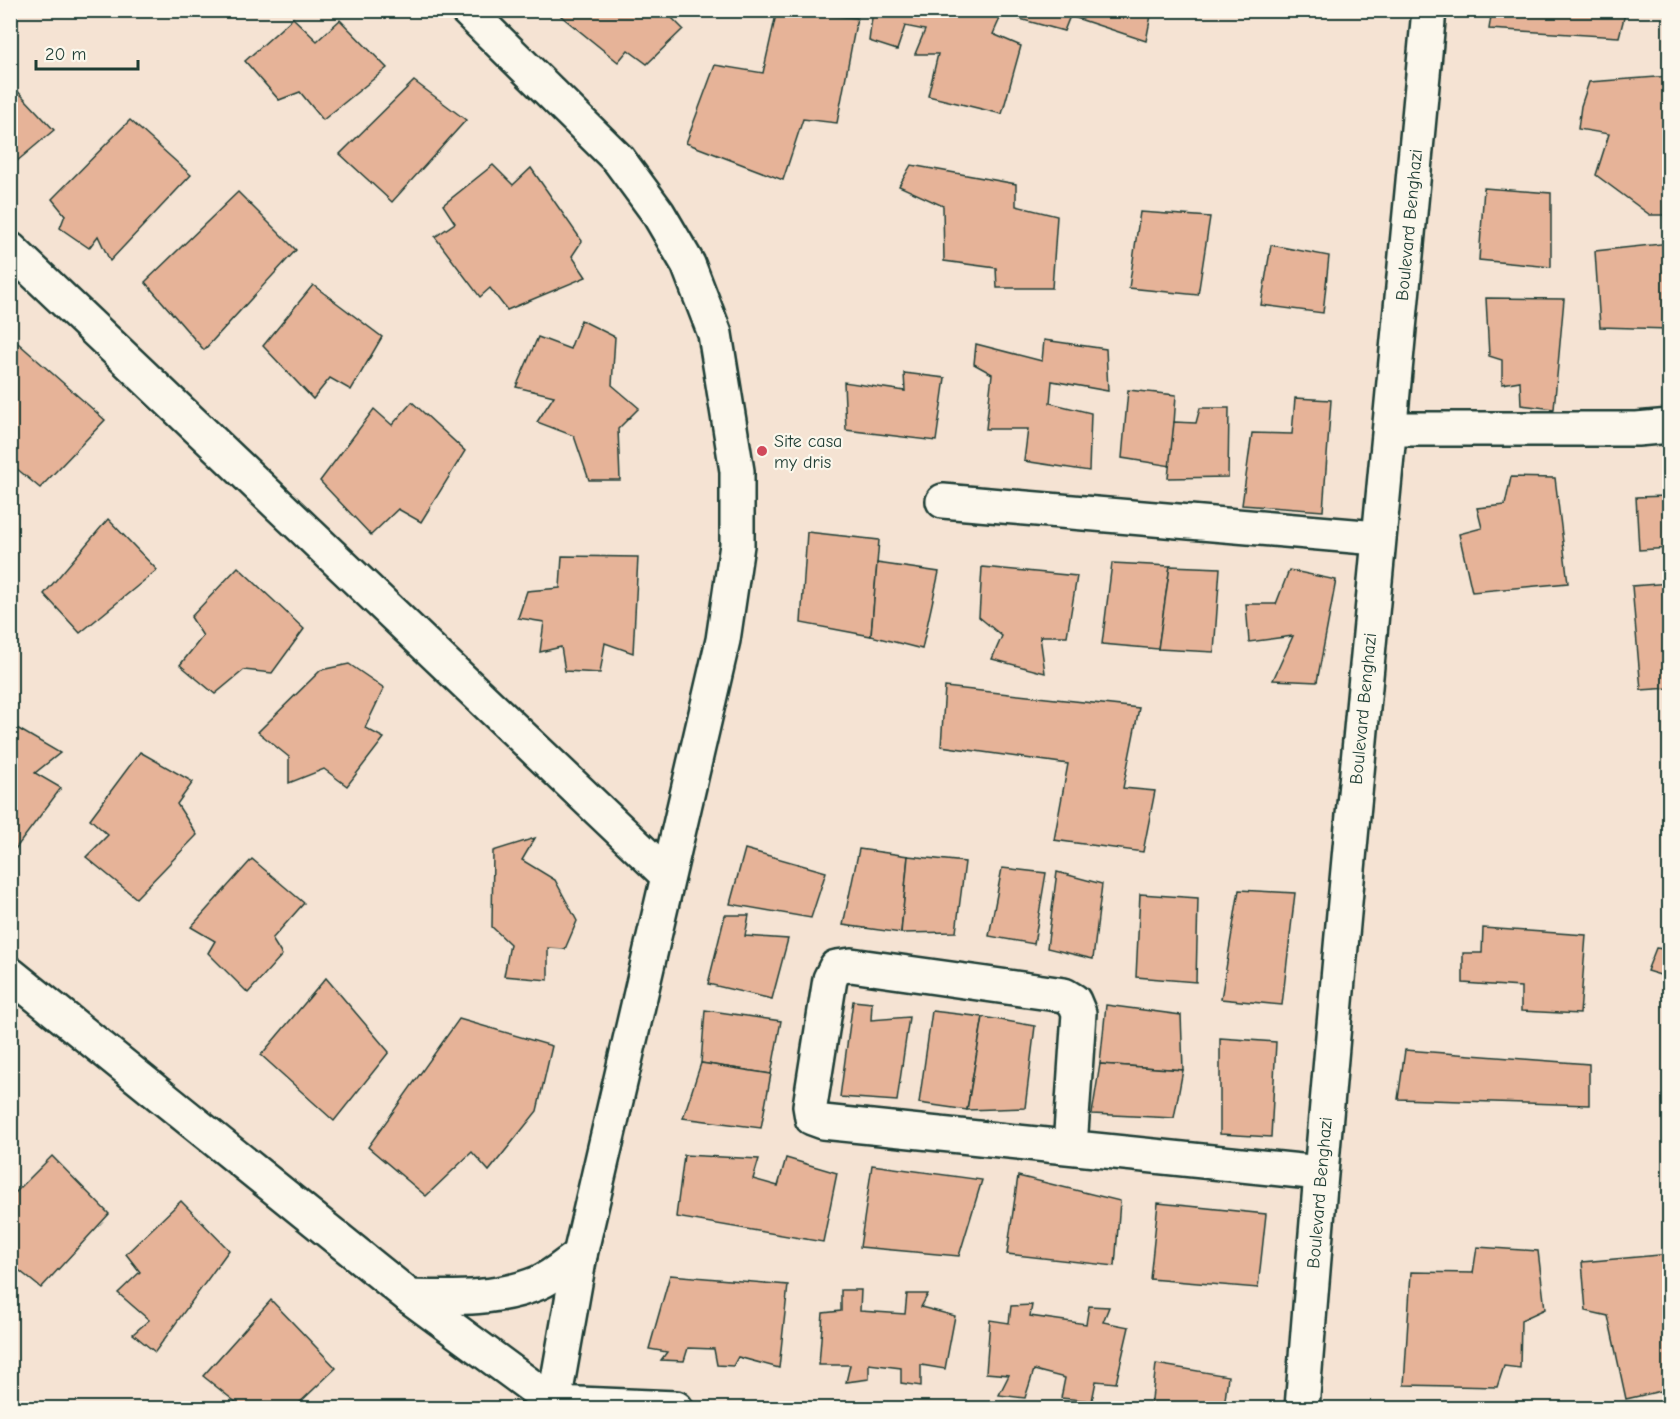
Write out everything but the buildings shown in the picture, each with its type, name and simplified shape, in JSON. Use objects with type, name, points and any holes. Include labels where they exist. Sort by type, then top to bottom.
[{"type":"street","points":[[467,10],[618,160],[658,213],[688,264],[716,334],[737,471],[737,544],[723,640],[666,876],[580,1255],[553,1406]]},
{"type":"street","name":"Boulevard Benghazi","points":[[1302,1408],[1320,1173],[1377,538],[1390,429],[1429,10]]},
{"type":"street","points":[[10,249],[666,876]]},
{"type":"street","points":[[1390,429],[1637,429],[1670,426]]},
{"type":"street","points":[[943,501],[1377,538]]},
{"type":"street","points":[[1070,1147],[1079,1013],[1074,1001],[1064,995],[851,965],[836,968],[828,991],[810,1107],[812,1118],[823,1122],[1320,1173]]},
{"type":"street","points":[[10,974],[410,1297],[553,1406],[676,1408]]},
{"type":"street","points":[[410,1297],[474,1298],[505,1293],[539,1282],[580,1255]]},
{"type":"place","name":"Site casa my dris","points":[[762,451]]}]
